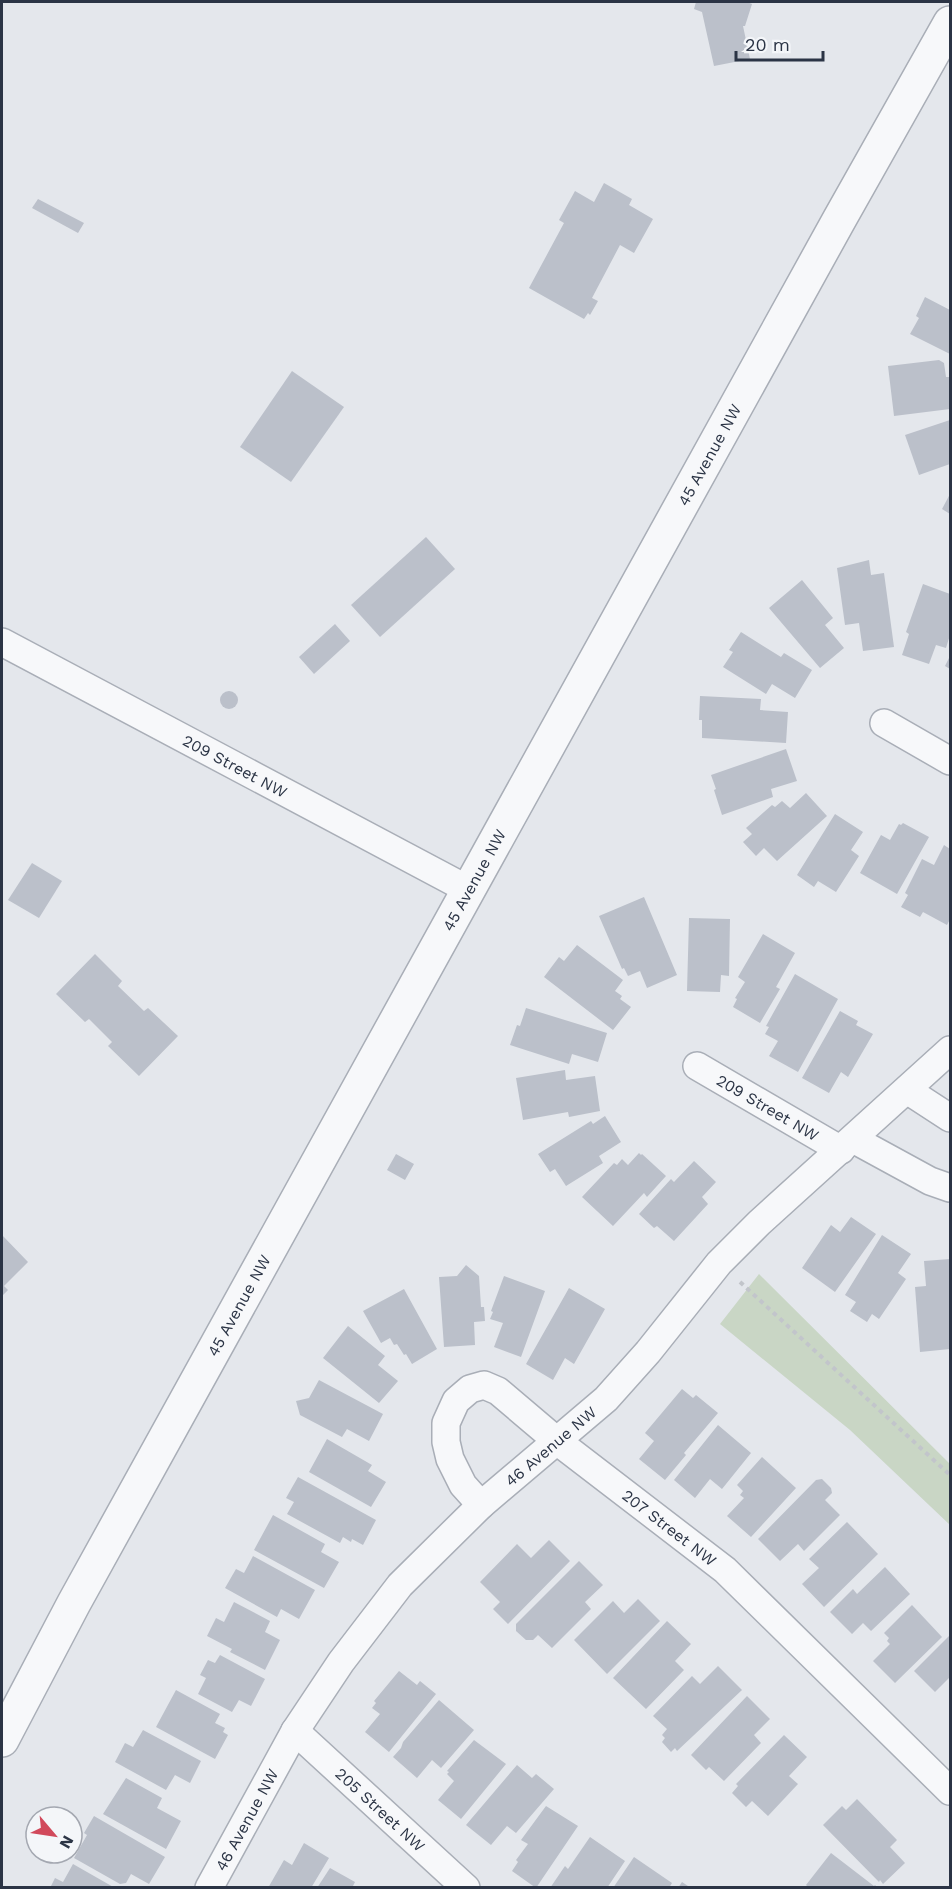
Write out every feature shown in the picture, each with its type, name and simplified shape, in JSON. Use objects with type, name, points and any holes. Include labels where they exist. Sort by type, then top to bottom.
[{"type":"street","name":"45 Avenue NW","points":[[2,1740],[74,1603],[951,23]]},
{"type":"street","name":"209 Street NW","points":[[2,642],[469,890]]},
{"type":"street","points":[[884,723],[951,761]]},
{"type":"street","name":"46 Avenue NW","points":[[209,1887],[295,1731],[341,1662],[400,1585],[481,1505],[606,1399],[648,1352],[719,1263],[759,1222],[951,1050]]},
{"type":"street","name":"209 Street NW","points":[[697,1066],[846,1144],[951,1188]]},
{"type":"street","points":[[907,1090],[951,1119]]},
{"type":"street","name":"207 Street NW","points":[[481,1505],[463,1485],[450,1459],[446,1443],[446,1423],[456,1401],[470,1389],[484,1385],[498,1391],[557,1442],[725,1570],[951,1791]]},
{"type":"street","name":"205 Street NW","points":[[295,1731],[466,1887]]},
{"type":"path","points":[[719,1263],[951,1475]]},
{"type":"green space","points":[[759,1274],[950,1464],[950,1525],[850,1430],[720,1324]]},
{"type":"building","points":[[696,2],[747,2],[752,4],[745,26],[743,26],[750,59],[714,66],[702,12],[694,9]]},
{"type":"building","points":[[604,183],[632,199],[629,205],[653,219],[634,253],[620,245],[592,298],[598,301],[590,315],[588,313],[584,319],[529,288],[564,223],[559,220],[575,191],[594,202]]},
{"type":"building","points":[[38,199],[84,223],[78,233],[32,208]]},
{"type":"building","points":[[925,297],[950,310],[950,354],[910,334],[919,318],[916,316]]},
{"type":"building","points":[[939,360],[944,363],[946,377],[950,377],[950,409],[894,416],[888,366]]},
{"type":"building","points":[[292,371],[344,407],[291,482],[240,447]]},
{"type":"building","points":[[950,420],[950,464],[919,475],[905,435]]},
{"type":"building","points":[[950,494],[950,514],[942,509]]},
{"type":"building","points":[[426,537],[455,569],[380,637],[351,605]]},
{"type":"building","points":[[869,560],[871,575],[884,573],[894,647],[863,651],[859,623],[845,625],[837,568]]},
{"type":"building","points":[[802,580],[833,618],[825,625],[844,648],[820,668],[769,608]]},
{"type":"building","points":[[923,584],[950,594],[950,635],[946,648],[936,645],[929,664],[902,655],[909,634],[906,632]]},
{"type":"building","points":[[335,624],[350,641],[314,674],[299,657]]},
{"type":"building","points":[[741,632],[781,657],[784,653],[812,670],[795,698],[772,684],[766,694],[723,667],[733,652],[729,650]]},
{"type":"building","points":[[950,656],[950,669],[945,666]]},
{"type":"building","points":[[225,691],[233,691],[238,696],[236,707],[225,709],[220,704],[220,696]]},
{"type":"building","points":[[700,696],[761,699],[760,710],[788,712],[786,743],[702,738],[702,720],[699,720]]},
{"type":"building","points":[[786,749],[797,781],[771,789],[773,797],[722,815],[711,775]]},
{"type":"building","points":[[806,793],[827,816],[777,861],[764,848],[756,856],[743,842],[752,834],[746,828],[772,805],[775,807],[782,801],[790,808]]},
{"type":"building","points":[[835,814],[863,832],[851,850],[859,856],[836,892],[818,881],[814,887],[797,875]]},
{"type":"building","points":[[903,823],[929,837],[897,894],[860,873],[881,835],[890,840],[899,824]]},
{"type":"building","points":[[944,845],[950,849],[950,919],[947,925],[923,912],[920,917],[901,907],[908,895],[905,893],[922,859],[934,865]]},
{"type":"building","points":[[32,863],[62,881],[39,918],[8,900]]},
{"type":"building","points":[[644,897],[677,975],[647,988],[640,971],[628,976],[624,968],[622,969],[599,916]]},
{"type":"building","points":[[689,918],[730,919],[729,976],[721,975],[720,992],[687,991]]},
{"type":"building","points":[[763,934],[795,953],[776,987],[780,989],[760,1023],[733,1007],[737,999],[735,998],[745,982],[738,977]]},
{"type":"building","points":[[577,945],[623,980],[615,991],[622,996],[620,999],[631,1007],[613,1030],[544,977],[559,957],[564,961]]},
{"type":"building","points":[[95,954],[122,981],[118,986],[144,1011],[148,1008],[178,1036],[139,1076],[108,1046],[112,1042],[89,1019],[85,1022],[56,994]]},
{"type":"building","points":[[795,974],[838,999],[798,1072],[769,1056],[778,1041],[765,1034],[769,1027],[766,1026]]},
{"type":"building","points":[[526,1008],[607,1033],[598,1062],[572,1054],[569,1064],[510,1045]]},
{"type":"building","points":[[840,1011],[858,1021],[856,1025],[873,1034],[848,1077],[841,1072],[829,1093],[802,1078]]},
{"type":"building","points":[[565,1070],[566,1080],[595,1076],[600,1111],[569,1117],[568,1112],[523,1120],[516,1078]]},
{"type":"building","points":[[605,1116],[621,1142],[599,1156],[603,1163],[566,1186],[555,1169],[550,1172],[538,1154],[591,1121],[593,1124]]},
{"type":"building","points":[[639,1153],[666,1176],[647,1197],[644,1193],[613,1226],[582,1197],[614,1163],[617,1165],[622,1159],[628,1165]]},
{"type":"building","points":[[396,1154],[414,1164],[405,1180],[387,1170]]},
{"type":"building","points":[[694,1161],[716,1182],[702,1197],[708,1204],[674,1241],[657,1226],[654,1228],[639,1214],[671,1179],[674,1182]]},
{"type":"building","points":[[851,1217],[876,1234],[835,1292],[802,1268],[831,1225],[840,1232]]},
{"type":"building","points":[[2,1235],[28,1262],[4,1286],[8,1290],[2,1296]]},
{"type":"building","points":[[882,1235],[911,1254],[898,1273],[906,1279],[879,1319],[872,1314],[867,1322],[850,1311],[856,1302],[845,1295]]},
{"type":"building","points":[[950,1259],[950,1349],[920,1352],[915,1287],[926,1286],[924,1261]]},
{"type":"building","points":[[466,1265],[479,1276],[481,1307],[484,1307],[485,1321],[474,1322],[475,1345],[444,1347],[439,1277],[457,1276]]},
{"type":"building","points":[[504,1276],[545,1291],[521,1357],[494,1347],[503,1323],[490,1319],[493,1312],[491,1311]]},
{"type":"building","points":[[569,1288],[605,1309],[574,1364],[565,1358],[553,1380],[526,1364]]},
{"type":"building","points":[[404,1289],[437,1349],[412,1364],[406,1354],[404,1355],[397,1344],[394,1345],[390,1338],[381,1343],[363,1311]]},
{"type":"building","points":[[348,1326],[385,1356],[378,1365],[398,1381],[379,1403],[323,1358]]},
{"type":"building","points":[[319,1380],[383,1414],[369,1441],[347,1429],[342,1437],[300,1415],[296,1401],[309,1398]]},
{"type":"building","points":[[682,1389],[693,1398],[696,1395],[718,1413],[684,1453],[686,1455],[665,1480],[639,1459],[654,1441],[645,1433]]},
{"type":"building","points":[[718,1425],[751,1453],[722,1489],[710,1479],[695,1498],[674,1480]]},
{"type":"building","points":[[327,1439],[372,1465],[368,1471],[386,1482],[371,1507],[309,1472]]},
{"type":"building","points":[[762,1457],[796,1488],[751,1537],[727,1516],[744,1498],[740,1495],[743,1491],[737,1485]]},
{"type":"building","points":[[298,1477],[376,1520],[363,1545],[343,1537],[340,1543],[287,1514],[294,1502],[286,1498]]},
{"type":"building","points":[[822,1479],[831,1488],[832,1493],[825,1500],[840,1515],[804,1551],[798,1544],[780,1561],[758,1539],[816,1480]]},
{"type":"building","points":[[273,1515],[325,1544],[321,1552],[339,1562],[324,1588],[254,1550]]},
{"type":"building","points":[[847,1522],[878,1554],[824,1607],[802,1584],[819,1568],[809,1559]]},
{"type":"building","points":[[549,1540],[570,1561],[508,1624],[493,1609],[500,1602],[480,1582],[517,1544],[531,1558]]},
{"type":"building","points":[[253,1556],[315,1590],[299,1619],[281,1609],[277,1617],[225,1588],[236,1569],[244,1573]]},
{"type":"building","points":[[579,1561],[603,1585],[585,1602],[591,1609],[552,1648],[538,1635],[533,1640],[526,1640],[516,1631],[516,1624]]},
{"type":"building","points":[[885,1567],[910,1594],[871,1631],[863,1623],[852,1634],[830,1612],[853,1589],[857,1594]]},
{"type":"building","points":[[638,1599],[660,1621],[607,1674],[574,1640],[613,1601],[624,1613]]},
{"type":"building","points":[[234,1602],[270,1621],[265,1632],[280,1640],[265,1670],[230,1652],[232,1649],[207,1636],[216,1618],[224,1622]]},
{"type":"building","points":[[912,1605],[942,1637],[895,1683],[873,1661],[890,1644],[887,1641],[889,1638],[884,1633]]},
{"type":"building","points":[[667,1621],[691,1644],[675,1661],[684,1670],[646,1709],[613,1678]]},
{"type":"building","points":[[950,1635],[950,1677],[935,1692],[914,1671]]},
{"type":"building","points":[[220,1655],[265,1679],[251,1706],[239,1700],[232,1712],[198,1694],[206,1678],[200,1675],[208,1660],[215,1663]]},
{"type":"building","points":[[718,1666],[742,1690],[677,1751],[675,1748],[671,1752],[662,1742],[665,1738],[662,1735],[667,1729],[653,1716],[692,1676],[700,1684]]},
{"type":"building","points":[[399,1671],[417,1685],[420,1681],[436,1694],[389,1752],[365,1732],[380,1714],[372,1708],[376,1703],[374,1701]]},
{"type":"building","points":[[176,1690],[220,1714],[215,1723],[225,1728],[223,1732],[228,1735],[215,1759],[156,1727]]},
{"type":"building","points":[[747,1696],[770,1719],[754,1735],[761,1743],[724,1781],[709,1767],[706,1770],[691,1755]]},
{"type":"building","points":[[439,1700],[474,1730],[441,1768],[432,1760],[417,1778],[393,1757]]},
{"type":"building","points":[[143,1730],[201,1761],[190,1783],[175,1775],[166,1790],[115,1762],[125,1743],[133,1747]]},
{"type":"building","points":[[784,1735],[807,1757],[789,1776],[798,1784],[768,1816],[752,1801],[746,1807],[732,1793],[738,1786],[736,1784]]},
{"type":"building","points":[[474,1740],[506,1764],[461,1819],[438,1800],[454,1781],[447,1771]]},
{"type":"building","points":[[517,1765],[532,1778],[536,1774],[554,1789],[516,1833],[507,1826],[491,1845],[466,1825]]},
{"type":"building","points":[[126,1778],[162,1798],[157,1808],[181,1821],[166,1849],[103,1814]]},
{"type":"building","points":[[857,1799],[897,1840],[890,1847],[905,1863],[883,1884],[823,1825],[842,1806],[846,1810]]},
{"type":"building","points":[[546,1806],[578,1826],[536,1888],[512,1871],[518,1862],[516,1860],[528,1844],[521,1840]]},
{"type":"building","points":[[94,1816],[165,1857],[149,1884],[131,1874],[126,1883],[120,1884],[84,1864],[84,1840],[87,1835],[84,1833]]},
{"type":"building","points":[[590,1837],[625,1861],[607,1888],[550,1888],[565,1866],[568,1869]]},
{"type":"building","points":[[304,1843],[329,1858],[311,1888],[268,1888],[284,1860],[292,1865]]},
{"type":"building","points":[[831,1853],[878,1888],[809,1888],[806,1885]]},
{"type":"building","points":[[634,1857],[672,1883],[669,1888],[613,1888]]},
{"type":"building","points":[[72,1865],[75,1865],[115,1888],[50,1888],[55,1878],[63,1882]]},
{"type":"building","points":[[330,1868],[355,1882],[352,1888],[317,1888]]},
{"type":"building","points":[[682,1882],[691,1888],[678,1888]]}]
